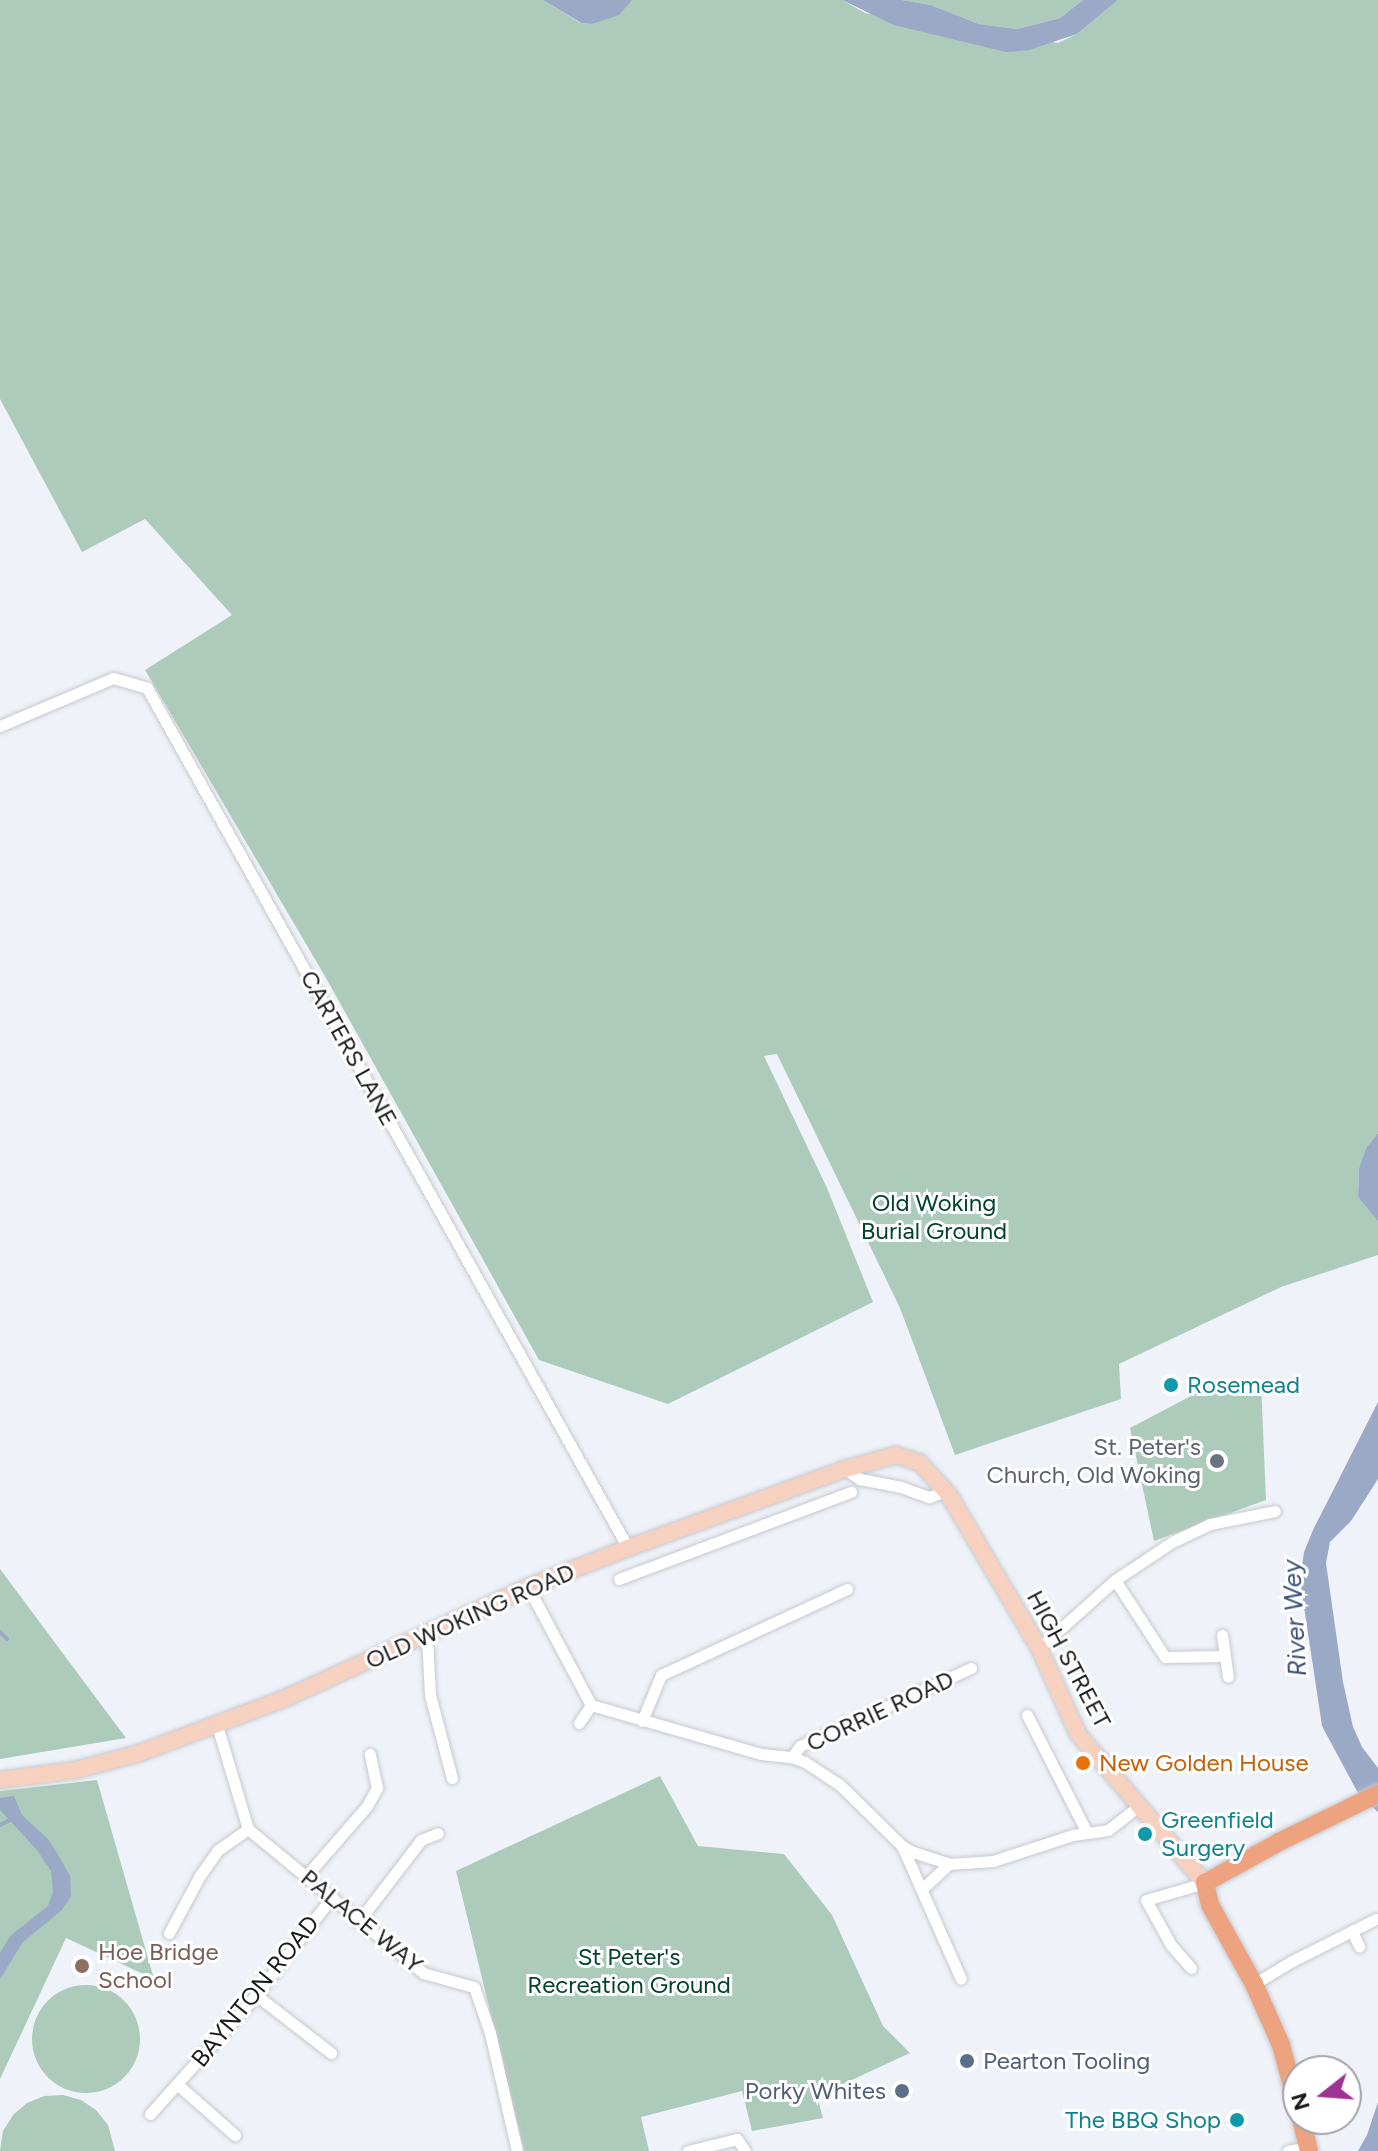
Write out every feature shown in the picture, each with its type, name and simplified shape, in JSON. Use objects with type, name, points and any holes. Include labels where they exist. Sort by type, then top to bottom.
[{"type":"main road","name":"OLD WOKING ROAD","points":[[0,1780],[124,1758],[217,1725],[427,1636],[528,1587],[845,1469],[896,1455],[920,1463],[935,1476]]},
{"type":"main road","name":"HIGH STREET","points":[[935,1476],[1039,1648],[1078,1734],[1205,1883],[1210,1905],[1254,1984],[1284,2055]]},
{"type":"main road","points":[[1205,1883],[1279,1842],[1378,1794]]},
{"type":"street","name":"CARTERS LANE","points":[[0,726],[113,678],[147,688],[628,1548]]},
{"type":"street","points":[[845,1469],[860,1479],[901,1487],[929,1497],[946,1491]]},
{"type":"street","points":[[619,1579],[851,1492]]},
{"type":"street","points":[[727,1511],[736,1535]]},
{"type":"street","points":[[1039,1648],[1115,1580],[1172,1542],[1210,1524],[1275,1511]]},
{"type":"street","points":[[1115,1580],[1165,1657],[1225,1656]]},
{"type":"street","points":[[528,1587],[591,1705],[761,1754],[792,1757],[840,1785],[902,1846],[961,1979]]},
{"type":"street","points":[[642,1721],[661,1675],[847,1589]]},
{"type":"street","points":[[1222,1635],[1228,1677]]},
{"type":"street","points":[[427,1636],[430,1695],[452,1778]]},
{"type":"street","name":"CORRIE ROAD","points":[[792,1757],[800,1746],[971,1668]]},
{"type":"street","points":[[579,1723],[591,1705]]},
{"type":"street","points":[[1027,1715],[1090,1831]]},
{"type":"street","points":[[169,1933],[199,1877],[218,1850],[248,1829],[217,1725]]},
{"type":"street","points":[[307,1875],[367,1806],[377,1788],[370,1754]]},
{"type":"street","points":[[902,1846],[949,1864],[993,1861],[1090,1831],[1114,1827],[1139,1806]]},
{"type":"street","name":"PALACE WAY","points":[[248,1829],[423,1973],[474,1987],[490,2033],[517,2151]]},
{"type":"street","points":[[358,1922],[387,1879],[421,1840],[438,1833]]},
{"type":"street","points":[[923,1888],[949,1864]]},
{"type":"street","points":[[1191,1968],[1171,1945],[1146,1900],[1205,1883]]},
{"type":"street","name":"BAYNTON ROAD","points":[[150,2114],[256,1995],[332,1897]]},
{"type":"street","points":[[1254,1984],[1376,1919]]},
{"type":"street","points":[[1352,1931],[1359,1946]]},
{"type":"street","points":[[256,1995],[331,2053]]},
{"type":"street","name":"BAYNTON ROAD","points":[[178,2085],[235,2135]]},
{"type":"street","points":[[688,2151],[743,2146]]},
{"type":"street","points":[[1288,2151],[1308,2149]]},
{"type":"green space","name":"Old Woking Burial Ground","points":[[0,0],[543,0],[580,23],[592,24],[632,0],[842,0],[865,13],[1058,43],[1077,34],[1118,0],[1378,0],[1378,1133],[1366,1148],[1359,1168],[1358,1197],[1378,1220],[1378,1255],[1281,1287],[1119,1364],[1121,1399],[955,1455],[900,1308],[777,1054],[764,1056],[827,1188],[873,1302],[668,1404],[539,1360],[326,978],[145,670],[232,615],[145,519],[82,552],[0,399]]},
{"type":"green space","points":[[902,0],[1083,0],[1060,18],[1017,29],[979,24],[931,5]]},
{"type":"green space","points":[[1261,1382],[1266,1500],[1154,1541],[1130,1428],[1206,1388]]},
{"type":"green space","points":[[0,1569],[126,1738],[0,1759]]},
{"type":"green space","name":"St Peter's Recreation Ground","points":[[660,1776],[698,1846],[784,1854],[832,1915],[883,2026],[910,2053],[817,2096],[823,2118],[752,2131],[742,2091],[641,2117],[649,2151],[524,2151],[456,1871]]},
{"type":"green space","points":[[97,1780],[154,1979],[66,1938],[0,2079],[0,1791]]},
{"type":"green space","points":[[86,1985],[107,1989],[124,2001],[136,2018],[140,2039],[136,2060],[124,2077],[107,2089],[86,2093],[65,2089],[48,2077],[36,2060],[32,2039],[36,2018],[48,2001],[65,1989]]},
{"type":"green space","points":[[63,2095],[81,2100],[96,2110],[108,2125],[115,2151],[0,2151],[3,2131],[13,2115],[27,2103],[44,2096]]},
{"type":"water","points":[[543,0],[632,0],[619,15],[592,24],[581,23]]},
{"type":"water","points":[[842,0],[902,0],[931,5],[979,24],[1017,29],[1060,18],[1083,0],[1118,0],[1077,34],[1029,50],[1006,52],[894,25]]},
{"type":"water","points":[[1378,1133],[1378,1221],[1358,1197],[1359,1168],[1366,1148]]},
{"type":"water","points":[[1378,1402],[1378,1479],[1351,1521],[1330,1542],[1326,1563],[1343,1682],[1353,1727],[1362,1747],[1378,1768],[1378,1812],[1359,1795],[1322,1726],[1300,1580],[1304,1552],[1313,1530]]},
{"type":"water","points":[[14,1796],[22,1815],[48,1839],[60,1858],[70,1876],[71,1896],[62,1910],[23,1942],[0,1979],[0,1953],[10,1936],[48,1906],[53,1891],[51,1871],[37,1850],[0,1810],[0,1798]]},
{"type":"water","points":[[1378,2102],[1378,2151],[1358,2151],[1367,2135]]},
{"type":"waterway","points":[[0,1632],[7,1639]]},
{"type":"waterway","points":[[0,1825],[12,1819]]},
{"type":"place","name":"Rosemead","points":[[1171,1385]]},
{"type":"place","name":"St. Peter's Church, Old Woking","points":[[1217,1461]]},
{"type":"place","name":"New Golden House","points":[[1083,1763]]},
{"type":"place","name":"Greenfield Surgery","points":[[1145,1834]]},
{"type":"place","name":"Hoe Bridge School","points":[[82,1966]]},
{"type":"place","name":"Pearton Tooling","points":[[967,2061]]},
{"type":"place","name":"Porky Whites","points":[[902,2091]]},
{"type":"place","name":"The BBQ Shop","points":[[1237,2120]]},
{"type":"water label","name":"River Wey","points":[[1295,1618]]}]
